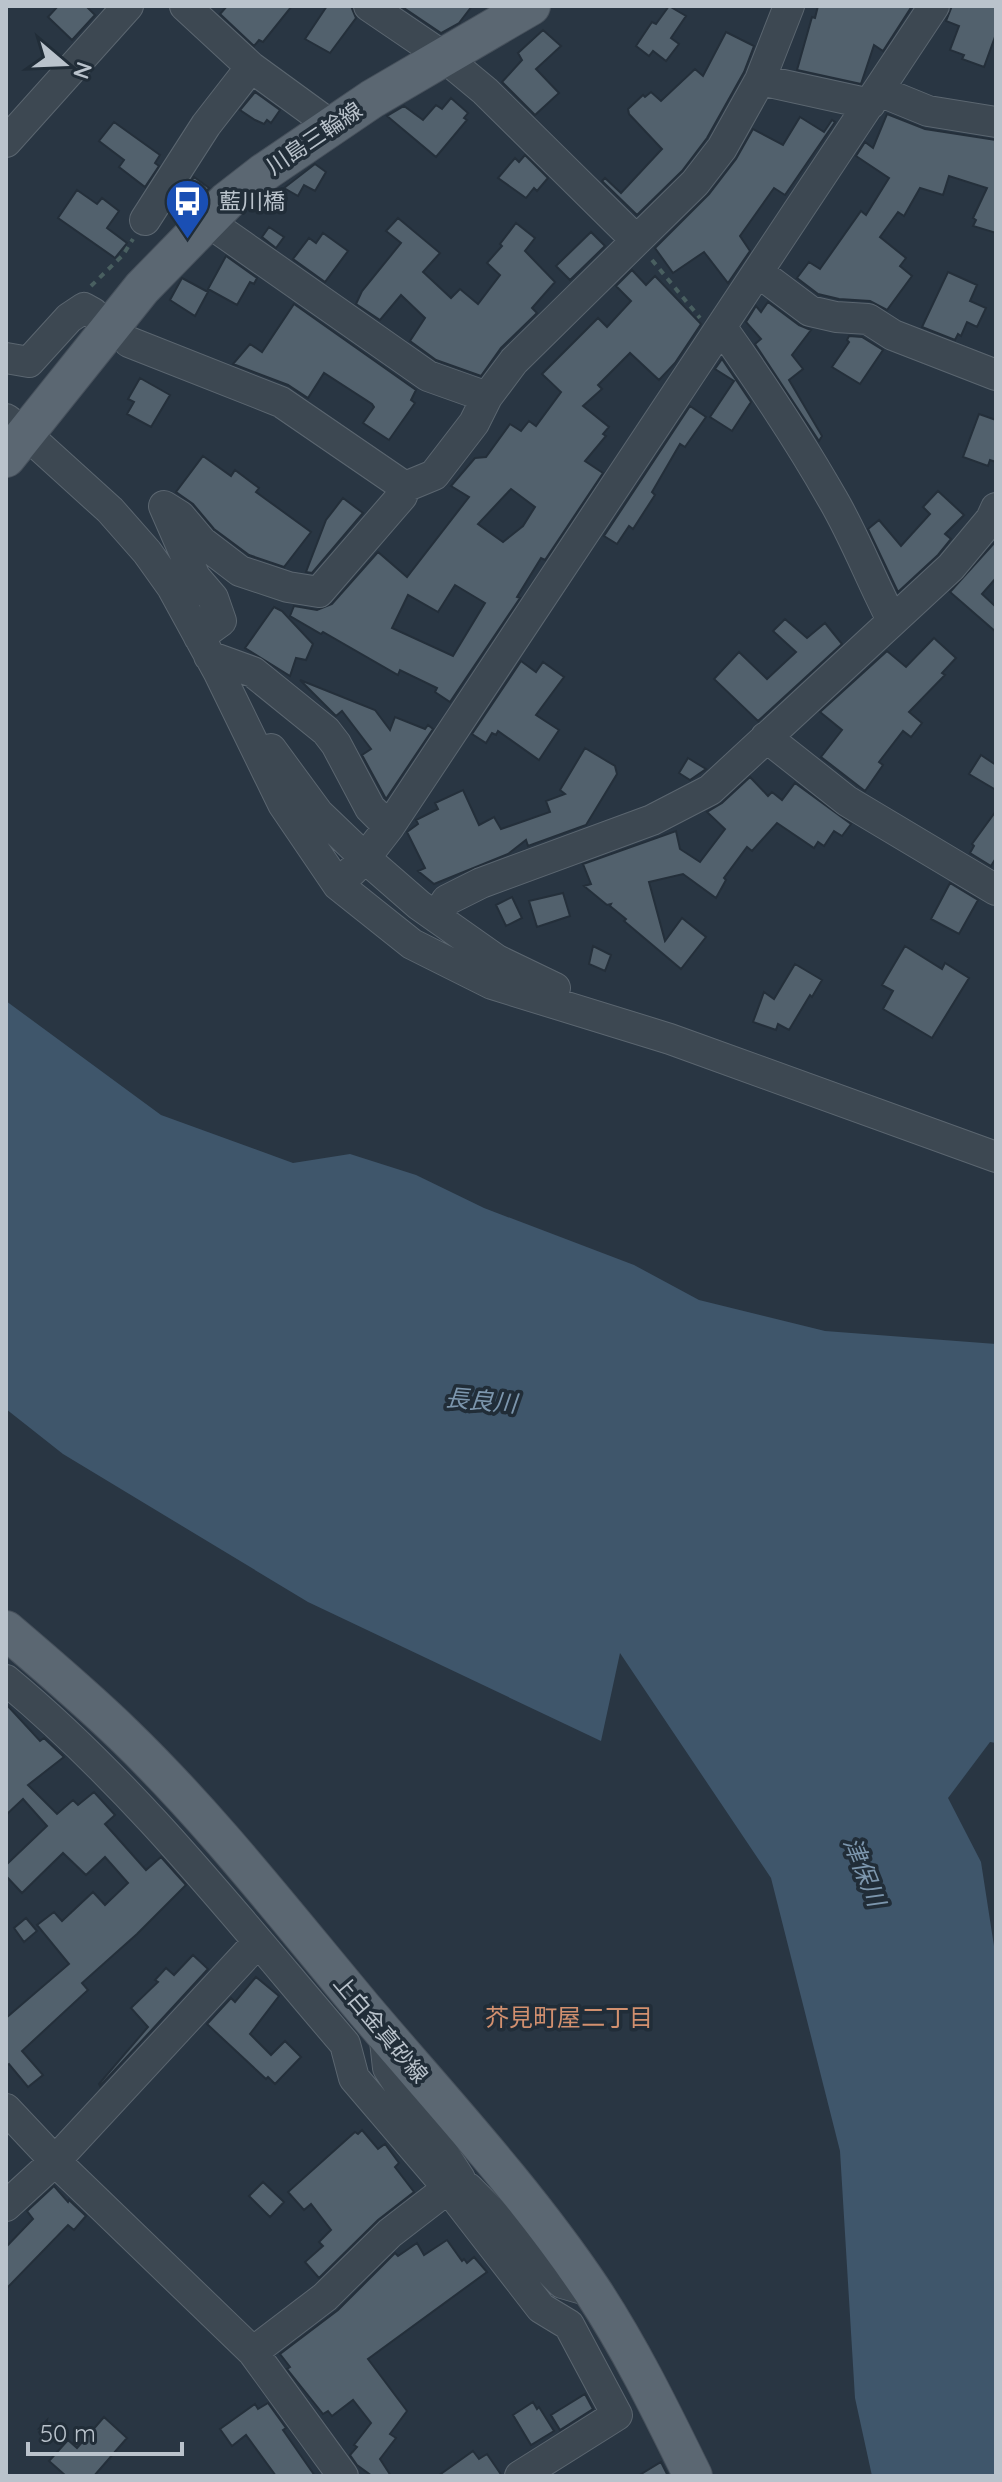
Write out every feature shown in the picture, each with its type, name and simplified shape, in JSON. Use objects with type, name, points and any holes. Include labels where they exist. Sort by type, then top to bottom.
[{"type":"main road","name":"川島三輪線","points":[[12,437],[142,288],[227,201],[325,129],[531,6]]},
{"type":"main road","name":"上白金真砂線","points":[[6,1630],[64,1679],[160,1772],[285,1915],[557,2241],[593,2292],[652,2393],[693,2476]]},
{"type":"street","points":[[6,142],[128,6]]},
{"type":"street","points":[[185,6],[251,67],[321,118],[325,129]]},
{"type":"street","points":[[369,6],[444,57],[485,91],[636,240]]},
{"type":"street","points":[[209,655],[221,621],[213,598],[195,577],[164,506],[180,516],[202,542],[240,571],[288,587],[319,592],[402,496],[405,487],[434,475],[474,423],[487,397],[514,361],[695,183],[722,148],[760,80],[789,6]]},
{"type":"street","points":[[338,885],[365,858],[389,827],[934,6]]},
{"type":"street","points":[[145,220],[206,125],[251,67]]},
{"type":"street","points":[[760,80],[874,97],[928,111],[996,122]]},
{"type":"street","points":[[207,221],[428,376],[487,397]]},
{"type":"street","points":[[758,272],[810,311],[868,319],[893,335],[996,375]]},
{"type":"street","points":[[6,358],[29,362],[69,318],[88,310]]},
{"type":"street","points":[[719,332],[770,396],[834,501],[892,620]]},
{"type":"street","points":[[129,342],[281,402],[405,487]]},
{"type":"street","points":[[12,437],[110,510],[147,552],[172,587],[209,655],[283,804],[338,885],[412,944],[492,984],[670,1039],[996,1157]]},
{"type":"street","points":[[436,917],[447,900],[481,883],[652,820],[710,790],[951,567],[991,519],[996,508]]},
{"type":"street","points":[[209,655],[253,672],[326,731],[370,808],[389,827]]},
{"type":"street","points":[[209,655],[318,813],[365,858],[436,917],[497,960],[670,1039]]},
{"type":"street","points":[[766,737],[847,801],[996,890]]},
{"type":"street","points":[[6,1680],[83,1748],[133,1799],[345,2044],[354,2078],[454,2184],[562,2283],[593,2292]]},
{"type":"street","points":[[6,2206],[55,2161],[258,1942]]},
{"type":"street","points":[[384,2032],[388,2068],[454,2184],[541,2308],[569,2325],[617,2415],[552,2468],[520,2476]]},
{"type":"street","points":[[6,2109],[55,2161],[253,2352],[343,2476]]},
{"type":"street","points":[[253,2352],[325,2297],[390,2233],[454,2184]]},
{"type":"path","points":[[88,310],[83,294],[123,255],[145,220]]},
{"type":"path","points":[[636,240],[682,298],[719,332]]},
{"type":"water","points":[[6,1001],[161,1115],[293,1163],[350,1154],[416,1175],[484,1208],[634,1265],[699,1300],[825,1331],[996,1344],[996,1743],[990,1742],[948,1798],[981,1862],[996,1959],[996,2476],[872,2476],[855,2398],[840,2151],[771,1878],[620,1653],[601,1741],[308,1602],[63,1454],[6,1409]]},
{"type":"building","points":[[58,6],[86,6],[95,15],[72,40],[48,17]]},
{"type":"building","points":[[227,6],[292,6],[263,42],[259,40],[254,46],[220,14]]},
{"type":"building","points":[[327,6],[351,6],[356,18],[330,53],[305,39]]},
{"type":"building","points":[[401,6],[472,6],[459,23],[441,33]]},
{"type":"building","points":[[669,6],[686,16],[671,38],[679,44],[666,61],[653,51],[649,56],[636,46],[652,22],[656,24]]},
{"type":"building","points":[[818,6],[912,6],[883,51],[874,45],[861,84],[797,70]]},
{"type":"building","points":[[952,6],[996,6],[996,34],[984,67],[962,59],[964,55],[950,50],[959,26],[946,21]]},
{"type":"building","points":[[543,30],[561,46],[536,69],[559,93],[535,115],[502,82],[522,60],[518,53]]},
{"type":"building","points":[[726,32],[754,46],[744,72],[707,138],[682,171],[637,215],[602,181],[605,178],[621,193],[662,149],[629,114],[628,109],[651,92],[661,101],[695,69],[703,76]]},
{"type":"building","points":[[255,92],[280,110],[271,123],[267,120],[264,124],[240,110]]},
{"type":"building","points":[[451,98],[468,113],[464,118],[467,120],[436,157],[387,116],[404,106],[423,120],[436,105],[442,109]]},
{"type":"building","points":[[887,114],[925,129],[996,140],[996,233],[973,226],[976,220],[973,218],[987,188],[949,176],[943,195],[920,188],[904,216],[898,212],[880,237],[906,258],[900,266],[912,276],[887,310],[870,301],[818,294],[797,278],[809,262],[820,269],[861,211],[866,215],[889,178],[856,156],[865,142],[873,148]]},
{"type":"building","points":[[800,117],[824,132],[832,120],[835,122],[785,195],[774,188],[740,236],[750,251],[728,283],[704,252],[673,273],[655,248],[709,194],[736,159],[753,129],[783,145]]},
{"type":"building","points":[[114,122],[160,155],[155,163],[159,166],[145,187],[119,167],[124,160],[99,141]]},
{"type":"building","points":[[525,155],[548,178],[526,198],[498,178],[515,158],[519,162]]},
{"type":"building","points":[[315,164],[326,172],[315,191],[304,185],[298,196],[284,188]]},
{"type":"building","points":[[194,177],[209,188],[189,209],[178,201]]},
{"type":"building","points":[[77,190],[97,204],[102,198],[119,211],[107,228],[127,243],[115,258],[58,218]]},
{"type":"building","points":[[398,218],[440,253],[423,272],[451,298],[460,289],[478,304],[500,275],[487,263],[516,223],[535,238],[525,251],[555,282],[532,308],[537,313],[501,348],[481,376],[436,360],[410,341],[425,318],[401,295],[380,320],[356,304],[362,291],[401,243],[386,231]]},
{"type":"building","points":[[269,227],[284,237],[276,248],[262,237]]},
{"type":"building","points":[[591,232],[605,246],[570,280],[556,266]]},
{"type":"building","points":[[323,233],[348,251],[325,282],[293,259],[309,238],[316,243]]},
{"type":"building","points":[[226,256],[257,278],[254,284],[250,282],[237,305],[208,289]]},
{"type":"building","points":[[632,270],[646,285],[655,276],[701,324],[675,363],[659,380],[630,353],[598,385],[602,389],[583,406],[609,427],[603,434],[606,436],[585,461],[603,473],[545,560],[541,558],[517,597],[520,598],[450,702],[435,692],[437,688],[400,670],[398,675],[290,616],[294,606],[317,610],[332,604],[378,552],[407,577],[469,497],[451,486],[475,458],[486,457],[510,424],[521,431],[529,421],[536,426],[561,392],[542,374],[598,318],[607,327],[631,301],[616,286]],"holes":[[[511,489],[535,507],[523,526],[503,542],[478,524]],[[455,585],[485,603],[453,656],[392,628],[408,595],[438,612]]]},
{"type":"building","points":[[948,272],[977,285],[970,301],[986,308],[977,327],[967,322],[961,336],[958,334],[955,340],[922,327]]},
{"type":"building","points":[[182,278],[208,292],[195,316],[170,300]]},
{"type":"building","points":[[768,302],[811,330],[792,355],[803,369],[789,380],[822,436],[819,441],[755,344],[761,339],[746,322],[756,306],[761,312]]},
{"type":"building","points":[[294,304],[416,390],[411,400],[415,403],[389,440],[363,423],[374,407],[372,404],[324,373],[308,398],[288,385],[233,364],[250,344],[262,352]]},
{"type":"building","points":[[849,336],[862,337],[883,350],[860,384],[832,367],[849,342]]},
{"type":"building","points":[[722,359],[751,402],[732,431],[710,417],[734,381],[715,369]]},
{"type":"building","points":[[140,378],[170,395],[151,427],[127,414],[134,402],[128,399]]},
{"type":"building","points":[[690,406],[706,417],[685,447],[680,444],[652,492],[655,495],[633,529],[629,526],[617,544],[604,536]]},
{"type":"building","points":[[979,414],[996,420],[996,462],[990,460],[988,466],[963,457]]},
{"type":"building","points":[[203,456],[231,476],[235,470],[259,488],[256,492],[311,532],[284,567],[249,555],[214,529],[193,504],[176,492]]},
{"type":"building","points":[[938,491],[964,515],[945,534],[951,539],[938,555],[898,592],[868,529],[879,520],[901,546],[930,514],[923,507]]},
{"type":"building","points":[[343,498],[363,513],[312,573],[306,572],[326,520]]},
{"type":"building","points":[[996,541],[996,578],[982,594],[996,607],[996,632],[950,592]]},
{"type":"building","points":[[274,607],[282,611],[313,644],[306,660],[296,658],[290,676],[245,648]]},
{"type":"building","points":[[785,619],[807,638],[825,623],[842,644],[758,721],[714,679],[739,652],[767,679],[796,652],[773,631]]},
{"type":"building","points":[[934,638],[956,658],[942,673],[945,675],[909,712],[922,723],[911,737],[903,731],[879,762],[883,765],[865,791],[821,757],[842,730],[820,712],[887,651],[906,667]]},
{"type":"building","points":[[521,661],[536,672],[543,662],[564,677],[536,715],[559,730],[539,760],[498,731],[496,735],[492,733],[486,743],[472,734]]},
{"type":"building","points":[[300,680],[375,710],[390,730],[395,717],[425,729],[428,725],[433,729],[386,799],[362,755],[371,749],[342,711],[336,716]]},
{"type":"building","points":[[585,748],[615,766],[617,774],[586,825],[528,846],[526,840],[508,854],[434,884],[418,871],[425,868],[407,832],[418,824],[416,820],[438,809],[435,803],[463,790],[479,825],[494,817],[501,829],[550,812],[546,801],[565,794],[560,790]]},
{"type":"building","points":[[981,755],[996,765],[996,790],[969,774]]},
{"type":"building","points":[[688,758],[706,769],[690,780],[679,773]]},
{"type":"building","points":[[750,777],[768,796],[772,792],[782,800],[795,783],[851,824],[842,836],[834,831],[824,846],[818,842],[814,848],[777,823],[752,851],[747,847],[724,878],[726,880],[716,898],[683,874],[649,882],[665,941],[682,918],[706,937],[681,969],[624,921],[626,919],[611,904],[607,905],[584,886],[591,884],[583,864],[676,831],[680,849],[700,862],[725,829],[707,812],[722,803]]},
{"type":"building","points":[[996,811],[996,858],[991,866],[970,853],[972,844]]},
{"type":"building","points":[[950,883],[978,900],[959,934],[931,919]]},
{"type":"building","points":[[563,893],[570,916],[537,927],[529,901]]},
{"type":"building","points":[[512,897],[522,918],[506,926],[496,905]]},
{"type":"building","points":[[593,946],[611,955],[605,971],[589,964]]},
{"type":"building","points":[[905,946],[942,969],[945,963],[969,978],[932,1038],[883,1009],[893,991],[882,985]]},
{"type":"building","points":[[795,964],[822,980],[789,1030],[778,1024],[776,1030],[753,1022],[764,992],[774,999]]},
{"type":"building","points":[[6,1704],[40,1741],[44,1738],[64,1757],[28,1785],[57,1814],[73,1800],[78,1805],[94,1792],[115,1815],[105,1824],[146,1870],[161,1857],[186,1885],[82,1983],[88,1990],[22,2051],[43,2075],[28,2087],[9,2064],[6,2066],[6,2018],[69,1964],[37,1925],[54,1912],[62,1921],[93,1892],[105,1905],[128,1883],[105,1857],[86,1875],[63,1853],[22,1893],[6,1876],[6,1865],[47,1826],[23,1799],[6,1815]]},
{"type":"building","points":[[26,1918],[37,1931],[24,1942],[14,1928]]},
{"type":"building","points":[[193,1955],[208,1969],[100,2086],[148,2027],[131,2008],[158,1982],[155,1980],[166,1968],[174,1975]]},
{"type":"building","points":[[256,1977],[279,1996],[250,2034],[271,2055],[285,2041],[301,2057],[275,2084],[207,2024],[231,1998],[235,2002]]},
{"type":"building","points":[[362,2130],[378,2149],[385,2144],[399,2163],[395,2167],[414,2192],[378,2220],[319,2278],[305,2262],[323,2246],[319,2242],[331,2230],[311,2204],[304,2210],[288,2192],[355,2132],[358,2134]]},
{"type":"building","points":[[263,2182],[284,2202],[270,2217],[249,2196]]},
{"type":"building","points":[[54,2186],[86,2216],[74,2230],[68,2225],[6,2289],[6,2247],[33,2219],[27,2211]]},
{"type":"building","points":[[447,2240],[462,2261],[464,2259],[467,2263],[474,2257],[487,2272],[368,2359],[407,2411],[390,2434],[396,2438],[380,2459],[391,2476],[372,2476],[357,2465],[350,2455],[371,2423],[353,2400],[332,2416],[328,2411],[323,2414],[287,2369],[290,2367],[280,2354],[338,2310],[395,2253],[398,2256],[417,2243],[424,2255]]},
{"type":"building","points":[[585,2394],[593,2409],[560,2430],[551,2415]]},
{"type":"building","points":[[533,2402],[554,2431],[531,2445],[513,2415]]},
{"type":"building","points":[[268,2403],[315,2476],[276,2476],[246,2435],[232,2446],[220,2429],[255,2404],[258,2409]]},
{"type":"building","points":[[104,2417],[127,2438],[94,2476],[66,2476],[49,2461],[68,2440],[77,2448]]},
{"type":"building","points":[[473,2451],[479,2459],[487,2454],[502,2476],[438,2476]]},
{"type":"building","points":[[661,2462],[668,2476],[638,2476]]},
{"type":"place","name":"藍川橋","points":[[188,240]]},
{"type":"district","name":"芥見町屋二丁目","points":[[569,2018]]},
{"type":"water label","name":"長良川","points":[[481,1401]]},
{"type":"water label","name":"津保川","points":[[864,1872]]}]
